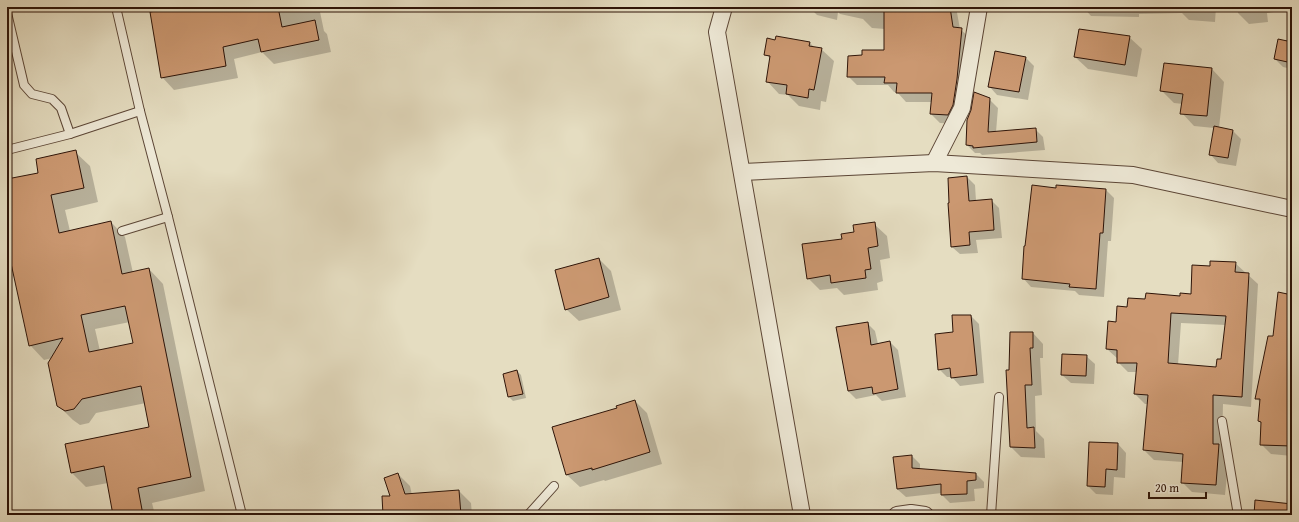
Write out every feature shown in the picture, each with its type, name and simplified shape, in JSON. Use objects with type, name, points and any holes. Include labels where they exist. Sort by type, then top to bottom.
[{"type":"street","points":[[724,7],[717,32],[743,172],[802,515]]},
{"type":"street","points":[[934,163],[962,108],[979,7]]},
{"type":"street","points":[[743,172],[934,163],[1133,175],[1292,209]]},
{"type":"street","points":[[896,515],[911,513],[925,515]]},
{"type":"lane","points":[[116,7],[140,111],[242,515]]},
{"type":"lane","points":[[7,13],[24,85],[32,94],[52,99],[61,108],[70,134]]},
{"type":"lane","points":[[7,150],[70,134],[140,111]]},
{"type":"lane","points":[[122,231],[168,217]]},
{"type":"lane","points":[[991,515],[999,397]]},
{"type":"lane","points":[[1222,421],[1238,515]]},
{"type":"lane","points":[[528,515],[554,486]]},
{"type":"building","points":[[180,7],[278,7],[282,27],[315,20],[319,40],[261,52],[258,39],[223,47],[226,66],[161,78],[150,12]]},
{"type":"building","points":[[884,7],[950,7],[953,27],[962,28],[953,105],[948,115],[930,114],[932,93],[896,93],[897,83],[884,83],[885,77],[847,77],[848,56],[862,55],[862,50],[884,50]]},
{"type":"building","points":[[1079,29],[1130,36],[1125,65],[1074,57]]},
{"type":"building","points":[[776,36],[810,42],[809,46],[822,48],[814,90],[809,89],[808,98],[786,94],[787,85],[766,82],[770,56],[764,55],[767,38],[775,40]]},
{"type":"building","points":[[1278,39],[1292,42],[1292,63],[1274,59]]},
{"type":"building","points":[[995,51],[1026,57],[1019,92],[988,87]]},
{"type":"building","points":[[1164,63],[1212,68],[1207,116],[1180,114],[1183,94],[1160,91]]},
{"type":"building","points":[[974,92],[990,98],[988,132],[1036,128],[1037,142],[973,148],[973,146],[966,145],[967,120],[971,110]]},
{"type":"building","points":[[1214,126],[1233,130],[1228,158],[1209,155]]},
{"type":"building","points":[[76,150],[84,188],[51,195],[59,233],[111,221],[122,274],[149,268],[191,477],[138,488],[143,515],[113,515],[104,466],[71,473],[65,444],[149,427],[141,386],[82,399],[74,409],[65,411],[57,406],[48,363],[63,338],[29,346],[7,245],[7,179],[38,173],[36,159]],"holes":[[[125,306],[133,343],[89,352],[81,315]]]},
{"type":"building","points":[[967,176],[969,201],[992,199],[994,230],[969,232],[970,245],[951,247],[948,178]]},
{"type":"building","points":[[1032,185],[1056,188],[1056,185],[1106,189],[1103,233],[1100,233],[1096,289],[1069,287],[1070,284],[1022,279],[1024,246]]},
{"type":"building","points":[[875,222],[878,246],[868,248],[871,269],[865,270],[866,278],[831,283],[830,275],[807,279],[802,244],[842,239],[841,234],[854,232],[853,225]]},
{"type":"building","points":[[599,258],[609,297],[565,310],[555,270]]},
{"type":"building","points":[[1210,261],[1236,262],[1235,272],[1249,273],[1242,397],[1213,395],[1213,444],[1219,444],[1216,485],[1181,483],[1183,454],[1143,450],[1148,395],[1134,394],[1137,363],[1117,363],[1117,350],[1106,349],[1108,321],[1116,322],[1117,306],[1127,307],[1128,298],[1145,299],[1146,293],[1180,296],[1180,293],[1191,294],[1192,265],[1210,266]],"holes":[[[1171,313],[1226,316],[1221,359],[1217,359],[1216,367],[1168,363]]]},
{"type":"building","points":[[1278,292],[1292,295],[1292,446],[1260,445],[1261,422],[1258,421],[1260,399],[1255,399],[1268,336],[1273,336]]},
{"type":"building","points":[[952,315],[971,315],[977,375],[951,378],[950,368],[938,370],[935,334],[953,332]]},
{"type":"building","points":[[868,322],[871,345],[890,341],[898,389],[873,394],[872,387],[848,391],[836,327]]},
{"type":"building","points":[[1010,332],[1033,332],[1033,348],[1030,348],[1032,385],[1025,385],[1027,428],[1034,427],[1035,448],[1010,447],[1006,370],[1009,370]]},
{"type":"building","points":[[1062,354],[1087,355],[1086,376],[1061,375]]},
{"type":"building","points":[[517,370],[523,394],[508,397],[503,374]]},
{"type":"building","points":[[635,400],[650,452],[592,470],[592,468],[566,475],[552,427],[617,408],[616,406]]},
{"type":"building","points":[[1089,442],[1118,443],[1117,470],[1106,469],[1105,487],[1087,486]]},
{"type":"building","points":[[912,455],[912,468],[976,473],[976,480],[967,481],[967,494],[941,495],[941,484],[897,489],[893,457]]},
{"type":"building","points":[[398,473],[405,494],[459,490],[461,515],[383,515],[382,496],[390,496],[384,478]]},
{"type":"building","points":[[1255,500],[1292,504],[1292,515],[1254,515]]}]
